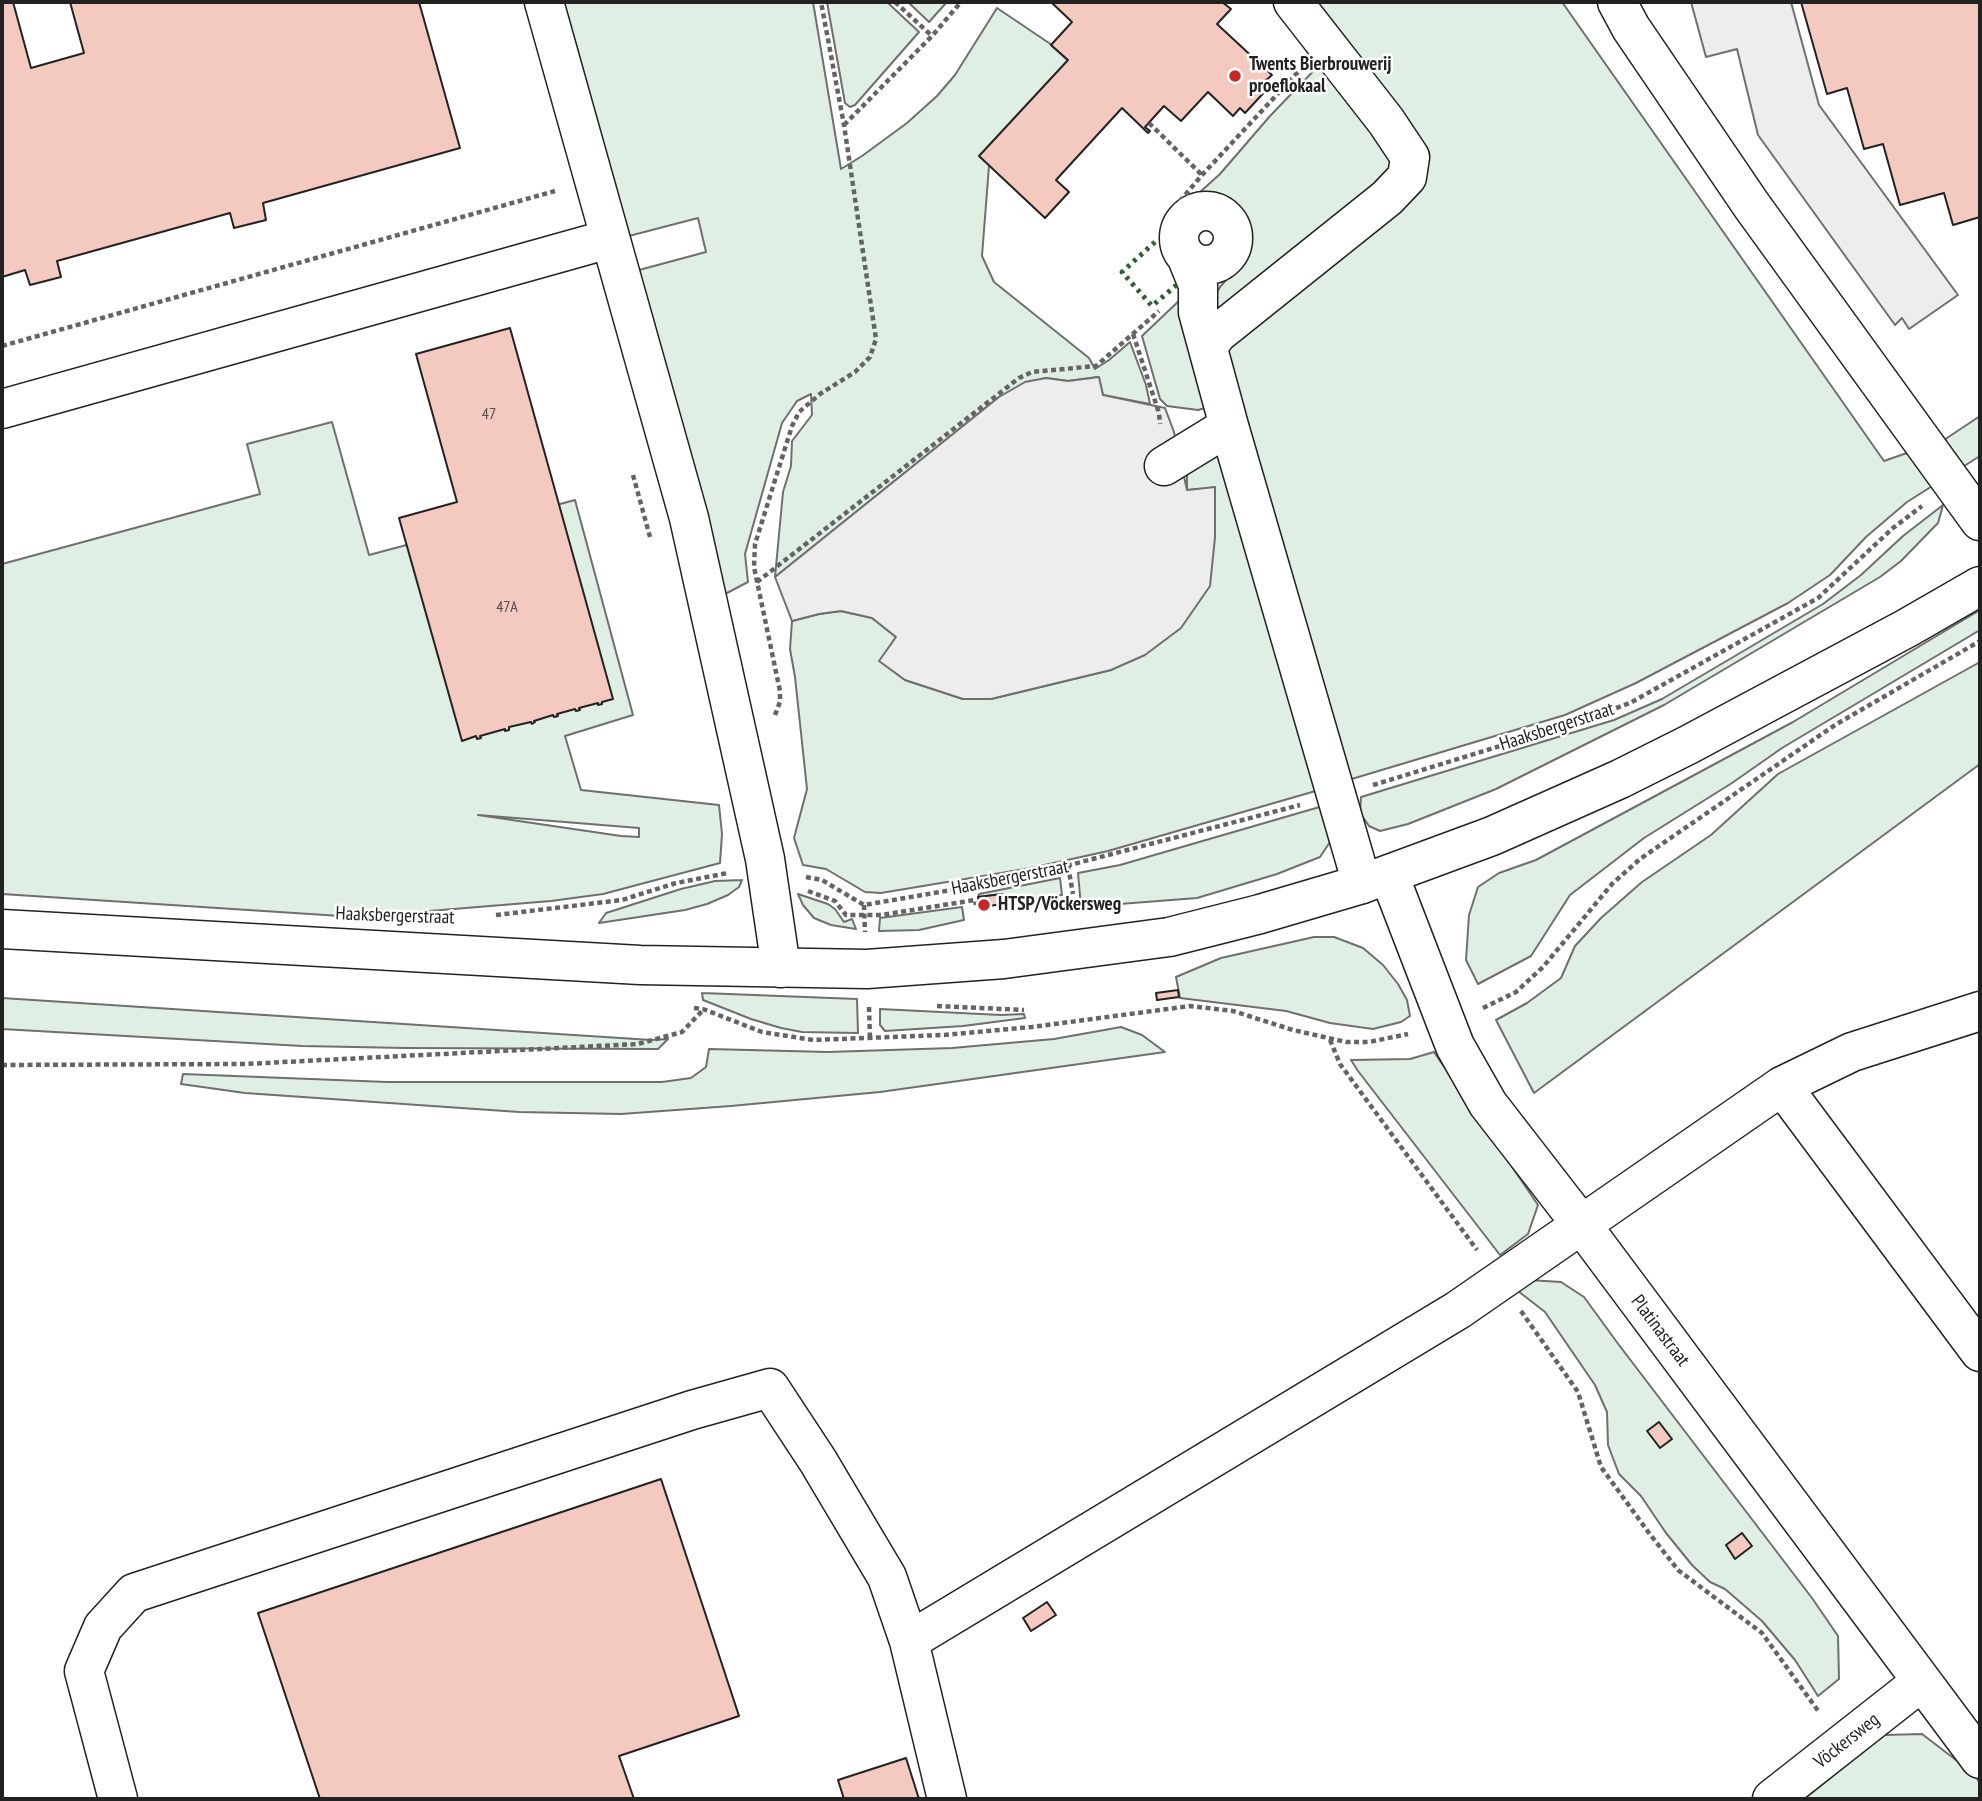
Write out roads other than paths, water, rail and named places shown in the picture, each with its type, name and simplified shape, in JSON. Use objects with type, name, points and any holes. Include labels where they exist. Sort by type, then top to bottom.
[{"type":"main road","points":[[544,2],[689,518],[782,875],[781,968]]},
{"type":"main road","points":[[1209,345],[1217,334],[1387,198],[1407,177],[1410,157],[1386,121],[1293,2]]},
{"type":"main road","points":[[1616,2],[1752,206],[1980,521]]},
{"type":"main road","points":[[2,409],[609,239]]},
{"type":"main road","name":"Platinastraat","points":[[1192,260],[1198,312],[1336,796],[1376,879],[1416,947],[1465,1066],[1488,1104],[1581,1224],[1980,1759]]},
{"type":"main road","points":[[1164,466],[1229,426]]},
{"type":"main road","name":"Haaksbergerstraat","points":[[2,929],[640,965],[867,969],[1084,950],[1169,937],[1260,914],[1376,879],[1492,836],[1631,774],[1895,635],[1980,586]]},
{"type":"main road","points":[[909,1641],[1458,1310],[1782,1087],[1852,1052],[1980,1011]]},
{"type":"main road","points":[[1782,1087],[1980,1352]]},
{"type":"main road","points":[[118,1799],[84,1671],[103,1627],[134,1593],[678,1415],[770,1388],[818,1461],[887,1577],[909,1641],[947,1799]]},
{"type":"main road","name":"Vöckersweg","points":[[1772,1799],[1921,1682]]},
{"type":"place","name":"Twents Bierbrouwerij proeflokaal","points":[[1235,76]]},
{"type":"place","name":"HTSP/Vöckersweg","points":[[984,905]]}]
